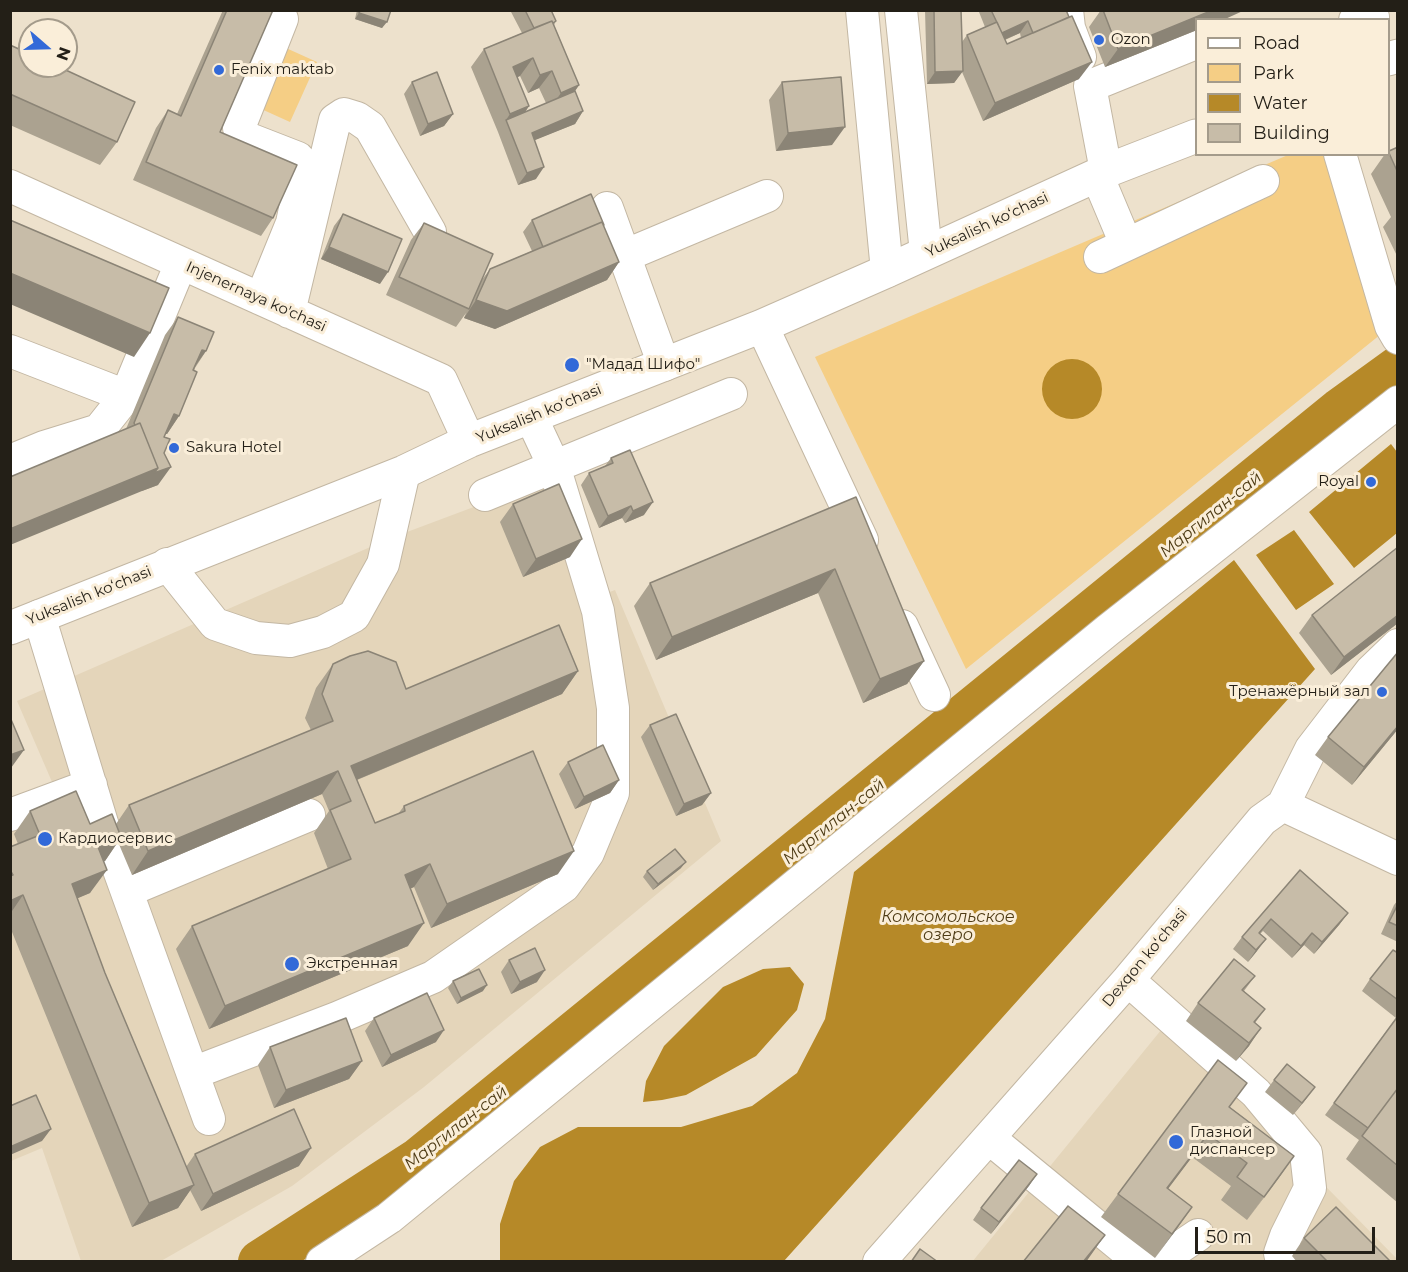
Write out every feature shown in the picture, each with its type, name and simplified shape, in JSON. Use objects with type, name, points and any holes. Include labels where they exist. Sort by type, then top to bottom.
[{"type":"main road","name":"Yuksalish koʻchasi","points":[[25,622],[404,472],[469,441],[762,326],[1102,173],[1195,137]]},
{"type":"street","points":[[862,10],[887,271]]},
{"type":"street","points":[[901,10],[926,253]]},
{"type":"street","points":[[1067,10],[1069,28],[1090,86],[1113,251],[1263,181]]},
{"type":"street","points":[[261,299],[292,223],[304,166],[298,158],[244,137],[239,128],[282,19]]},
{"type":"street","points":[[1090,86],[1195,44]]},
{"type":"street","points":[[290,312],[335,120],[344,114],[357,118],[370,127],[430,232]]},
{"type":"street","points":[[1341,156],[1394,332]]},
{"type":"street","name":"Injenernaya ko'chasi","points":[[10,186],[441,380],[469,441]]},
{"type":"street","points":[[624,256],[767,196]]},
{"type":"street","points":[[607,208],[664,365]]},
{"type":"street","points":[[10,461],[44,447],[99,430],[126,396],[181,263]]},
{"type":"street","points":[[762,326],[874,565]]},
{"type":"street","points":[[10,351],[126,396]]},
{"type":"street","points":[[484,495],[731,394]]},
{"type":"street","points":[[337,1258],[1108,630],[1398,402]]},
{"type":"street","points":[[193,1073],[337,1018],[433,978],[564,886],[588,853],[614,793],[613,708],[598,611],[554,466],[531,417]]},
{"type":"street","points":[[167,564],[214,624],[256,638],[290,641],[323,632],[354,616],[383,564],[404,472]]},
{"type":"street","points":[[889,598],[934,695]]},
{"type":"street","points":[[25,622],[91,785],[102,823],[209,1119]]},
{"type":"street","name":"Dexqon koʻchasi","points":[[879,1262],[1128,980],[1262,820],[1283,805],[1311,749],[1371,670],[1398,645]]},
{"type":"street","points":[[10,815],[91,785]]},
{"type":"street","points":[[1283,805],[1398,859]]},
{"type":"street","points":[[127,891],[309,815]]},
{"type":"street","points":[[1128,980],[1256,1093],[1306,1153],[1310,1188],[1286,1236],[1280,1253],[1282,1262]]},
{"type":"street","points":[[989,1138],[1140,1262]]},
{"type":"street","points":[[1158,1262],[1198,1235]]},
{"type":"shaded area","name":"Экстренная","points":[[551,478],[596,597],[615,590],[721,841],[424,1087],[292,1186],[161,1261],[81,1261],[42,1148],[11,1161],[11,827],[62,805],[17,701],[391,538]]},
{"type":"shaded area","name":"Глазной диспансер","points":[[1166,1024],[1398,1260],[1397,1262],[972,1262]]},
{"type":"green space","points":[[286,48],[317,62],[290,122],[259,108]]},
{"type":"green space","points":[[1286,156],[1340,156],[1391,326],[966,669],[815,357]]},
{"type":"water","points":[[1072,359],[1089,364],[1097,372],[1102,389],[1097,406],[1089,414],[1072,419],[1055,414],[1047,406],[1042,389],[1047,372],[1055,364]]},
{"type":"water","name":"Royal","points":[[1391,444],[1397,452],[1397,533],[1354,568],[1309,512]]},
{"type":"water","points":[[1294,530],[1334,584],[1296,610],[1256,555]]},
{"type":"water","name":"Комсомольское озеро","points":[[1234,560],[1315,669],[784,1261],[500,1261],[500,1224],[514,1181],[540,1147],[578,1127],[681,1127],[752,1106],[797,1073],[825,1019],[854,872]]},
{"type":"water","points":[[790,967],[804,984],[797,1010],[756,1056],[686,1095],[643,1102],[646,1081],[664,1046],[723,987],[763,969]]},
{"type":"building","name":"Fenix maktab","points":[[227,10],[273,10],[220,132],[297,165],[273,218],[146,162],[168,110],[181,116]]},
{"type":"building","points":[[360,10],[391,10],[387,22],[359,13]]},
{"type":"building","points":[[525,10],[551,10],[556,21],[534,28]]},
{"type":"building","points":[[934,10],[961,10],[963,71],[935,72]]},
{"type":"building","points":[[991,10],[1066,10],[1069,17],[1033,33],[1028,21],[1002,33]]},
{"type":"building","points":[[1103,10],[1213,10],[1118,49]]},
{"type":"building","points":[[1072,16],[1092,62],[995,103],[967,35],[997,22],[1007,44]]},
{"type":"building","points":[[552,21],[579,85],[561,93],[552,71],[540,75],[533,58],[513,67],[529,106],[510,114],[484,49]]},
{"type":"building","points":[[10,45],[18,49],[18,78],[78,78],[78,76],[135,102],[117,142],[10,94]]},
{"type":"building","points":[[437,72],[453,114],[428,124],[412,82]]},
{"type":"building","points":[[841,77],[845,127],[788,133],[782,82]]},
{"type":"building","points":[[575,91],[583,111],[532,133],[544,167],[527,173],[506,120]]},
{"type":"building","points":[[1398,147],[1398,173],[1390,155],[1390,151]]},
{"type":"building","points":[[591,194],[604,225],[602,222],[543,247],[532,220]]},
{"type":"building","points":[[343,214],[402,239],[388,272],[329,247]]},
{"type":"building","points":[[10,220],[169,288],[150,333],[10,273]]},
{"type":"building","points":[[602,222],[619,262],[507,311],[476,300],[490,269]]},
{"type":"building","points":[[424,223],[493,254],[469,309],[399,277]]},
{"type":"building","points":[[178,317],[214,332],[206,351],[202,350],[193,370],[197,372],[179,416],[174,414],[164,437],[170,439],[164,453],[171,467],[154,473],[158,468],[140,423],[135,425],[134,423]]},
{"type":"building","points":[[140,423],[158,468],[10,529],[10,477]]},
{"type":"building","points":[[630,450],[653,502],[633,511],[631,506],[608,516],[589,473],[613,463],[611,458]]},
{"type":"building","points":[[559,484],[582,539],[536,559],[513,504]]},
{"type":"building","points":[[856,497],[924,661],[880,679],[835,569],[672,637],[650,583]]},
{"type":"building","points":[[1398,547],[1398,615],[1344,657],[1312,615]]},
{"type":"building","points":[[559,625],[578,671],[351,766],[375,823],[405,811],[404,806],[533,751],[574,851],[447,904],[430,864],[405,875],[424,923],[225,1006],[192,926],[351,859],[330,810],[351,801],[338,771],[148,851],[129,805],[333,721],[322,694],[333,664],[350,656],[368,651],[396,662],[406,689]]},
{"type":"building","name":"Тренажёрный зал","points":[[1398,652],[1398,726],[1364,767],[1328,737]]},
{"type":"building","points":[[676,714],[711,793],[684,804],[650,725]]},
{"type":"building","points":[[10,717],[24,750],[10,755]]},
{"type":"building","points":[[603,745],[619,780],[584,797],[568,762]]},
{"type":"building","points":[[76,791],[90,824],[112,814],[121,837],[98,847],[107,870],[72,884],[105,973],[194,1185],[149,1203],[23,895],[10,901],[10,876],[13,875],[10,870],[10,847],[40,835],[30,811]]},
{"type":"building","points":[[675,849],[686,862],[658,884],[647,871]]},
{"type":"building","points":[[1300,870],[1348,913],[1322,942],[1312,933],[1301,946],[1271,919],[1259,933],[1266,939],[1256,950],[1242,937]]},
{"type":"building","points":[[1398,904],[1398,926],[1389,922]]},
{"type":"building","points":[[535,948],[545,970],[520,982],[509,960]]},
{"type":"building","points":[[1393,950],[1398,953],[1398,1000],[1370,979]]},
{"type":"building","points":[[1234,959],[1255,976],[1242,990],[1265,1009],[1254,1022],[1261,1028],[1249,1043],[1198,1003]]},
{"type":"building","points":[[479,969],[487,985],[461,998],[453,981]]},
{"type":"building","points":[[427,993],[444,1030],[391,1055],[374,1018]]},
{"type":"building","points":[[1398,1016],[1398,1088],[1368,1128],[1334,1103]]},
{"type":"building","points":[[346,1018],[362,1061],[286,1090],[270,1047]]},
{"type":"building","points":[[1218,1060],[1247,1083],[1229,1107],[1294,1156],[1264,1197],[1237,1177],[1247,1163],[1208,1134],[1167,1188],[1192,1207],[1172,1234],[1118,1194]]},
{"type":"building","points":[[1287,1064],[1315,1087],[1302,1103],[1274,1080]]},
{"type":"building","points":[[1398,1088],[1398,1166],[1362,1136]]},
{"type":"building","points":[[36,1095],[51,1129],[10,1147],[10,1106]]},
{"type":"building","points":[[294,1109],[311,1148],[213,1194],[195,1154]]},
{"type":"building","points":[[1019,1160],[1037,1174],[999,1222],[981,1208]]},
{"type":"building","points":[[1068,1206],[1105,1235],[1083,1262],[1023,1262]]},
{"type":"building","points":[[1336,1207],[1391,1262],[1328,1262],[1304,1238]]},
{"type":"building","points":[[920,1249],[938,1262],[911,1262]]},
{"type":"waterway","name":"Маргилан-сай","points":[[260,1262],[418,1160],[1340,410],[1398,368]]},
{"type":"place","name":"Ozon","points":[[1099,40]]},
{"type":"place","name":"Fenix maktab","points":[[219,70]]},
{"type":"place","name":"\"Мадад Шифо\"","points":[[572,365]]},
{"type":"place","name":"Sakura Hotel","points":[[174,448]]},
{"type":"place","name":"Royal","points":[[1371,482]]},
{"type":"place","name":"Тренажёрный зал","points":[[1382,692]]},
{"type":"place","name":"Кардиосервис","points":[[45,839]]},
{"type":"place","name":"Экстренная","points":[[292,964]]},
{"type":"place","name":"Глазной диспансер","points":[[1176,1142]]}]
